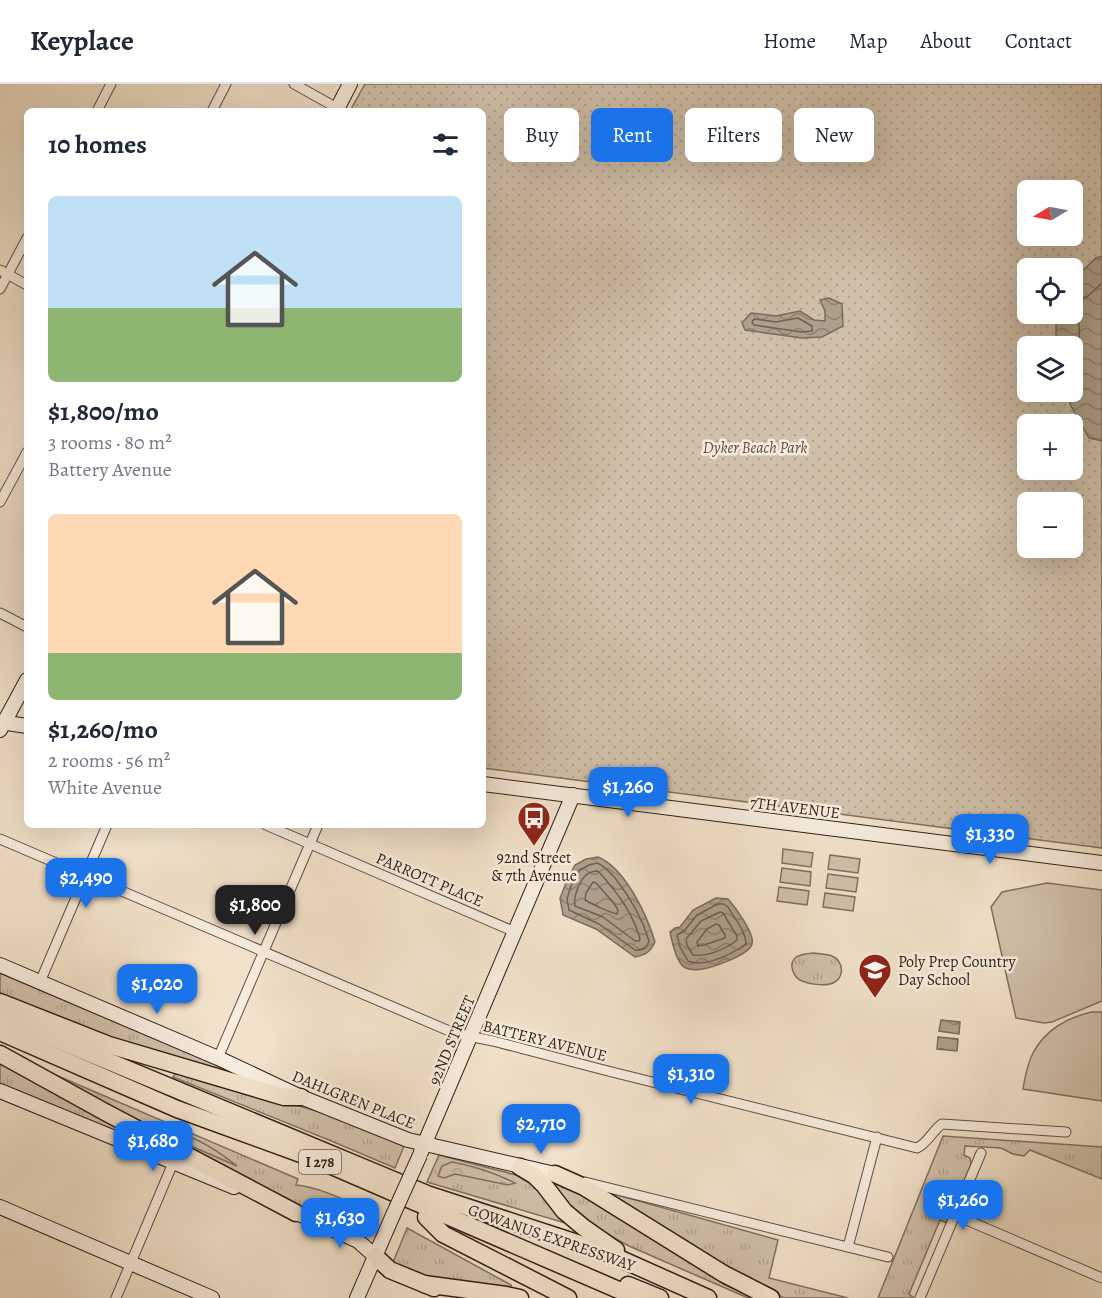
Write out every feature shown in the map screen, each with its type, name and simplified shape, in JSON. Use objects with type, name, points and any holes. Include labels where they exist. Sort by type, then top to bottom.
[{"type":"highway","points":[[0,1002],[109,1045],[284,1097],[301,1097]]},
{"type":"highway","name":"GOWANUS EXPRESSWAY","points":[[0,1016],[427,1194],[660,1298]]},
{"type":"highway","name":"I 278","points":[[0,1032],[177,1109],[320,1161],[637,1298]]},
{"type":"highway","name":"GOWANUS EXPRESSWAY","points":[[0,1043],[426,1217],[616,1298]]},
{"type":"highway","points":[[0,1054],[296,1213]]},
{"type":"highway","points":[[520,1167],[540,1180],[564,1211],[583,1227],[660,1276]]},
{"type":"highway","points":[[555,1174],[584,1187],[724,1274],[771,1298]]},
{"type":"highway","name":"GOWANUS EXPRESSWAY","points":[[427,1194],[594,1248],[708,1298]]},
{"type":"highway","name":"GOWANUS EXPRESSWAY","points":[[426,1217],[443,1234],[568,1298]]},
{"type":"highway","points":[[378,1248],[390,1270],[457,1298]]},
{"type":"highway","points":[[424,1284],[520,1298]]},
{"type":"main road","points":[[338,108],[351,84]]},
{"type":"main road","points":[[24,685],[1,725],[24,726]]},
{"type":"main road","name":"7TH AVENUE","points":[[486,784],[1102,863]]},
{"type":"main road","name":"92ND STREET","points":[[357,1298],[573,795]]},
{"type":"main road","name":"DAHLGREN PLACE","points":[[0,965],[218,1058],[301,1097],[408,1140],[422,1149],[555,1174]]},
{"type":"main road","points":[[0,1091],[378,1248]]},
{"type":"main road","points":[[0,1207],[212,1298]]},
{"type":"street","points":[[99,108],[111,84]]},
{"type":"street","points":[[214,108],[226,84]]},
{"type":"street","points":[[294,84],[335,108]]},
{"type":"street","points":[[0,289],[4,272],[24,242]]},
{"type":"street","points":[[4,272],[24,283]]},
{"type":"street","points":[[0,502],[24,458]]},
{"type":"street","points":[[0,613],[24,625]]},
{"type":"street","points":[[40,982],[106,828]]},
{"type":"street","name":"PARROTT PLACE","points":[[273,828],[515,932]]},
{"type":"street","points":[[218,1058],[317,828]]},
{"type":"street","name":"BATTERY AVENUE","points":[[0,839],[454,1033],[917,1148],[923,1145],[942,1124],[1066,1132]]},
{"type":"street","points":[[848,1247],[876,1137]]},
{"type":"street","points":[[920,1298],[981,1153]]},
{"type":"street","points":[[116,1298],[173,1163]]},
{"type":"street","name":"DAHLGREN PLACE","points":[[555,1174],[888,1257]]},
{"type":"street","points":[[955,1215],[1102,1278]]},
{"type":"green space","name":"Dyker Beach Park","points":[[365,84],[1102,84],[1102,848],[486,768],[486,108],[352,108]]},
{"type":"green space","points":[[783,849],[813,853],[811,867],[782,863]]},
{"type":"green space","points":[[830,855],[860,859],[858,873],[828,869]]},
{"type":"green space","points":[[782,868],[811,872],[810,886],[780,882]]},
{"type":"green space","points":[[828,874],[858,878],[856,892],[826,888]]},
{"type":"green space","points":[[1047,883],[1102,890],[1102,1001],[1052,1022],[1044,1023],[1016,1018],[991,907],[1002,892]]},
{"type":"green space","points":[[779,887],[809,891],[807,905],[777,901]]},
{"type":"green space","points":[[825,893],[855,897],[853,911],[823,907]]},
{"type":"green space","points":[[813,953],[832,956],[839,962],[842,971],[835,982],[827,985],[808,983],[797,977],[792,968],[795,958]]},
{"type":"green space","points":[[0,973],[237,1074],[236,1079],[122,1045],[0,995]]},
{"type":"green space","points":[[1092,1012],[1102,1012],[1102,1101],[1023,1089],[1031,1057],[1044,1038],[1066,1021]]},
{"type":"green space","points":[[0,1064],[117,1126],[169,1158],[0,1085]]},
{"type":"green space","points":[[37,1067],[298,1179],[296,1185],[327,1193],[375,1214],[365,1237],[245,1182]]},
{"type":"green space","points":[[177,1071],[320,1112],[404,1146],[395,1168],[173,1077]]},
{"type":"green space","points":[[167,1132],[195,1139],[237,1166],[168,1136]]},
{"type":"green space","points":[[943,1136],[1102,1147],[1102,1179],[1030,1150],[1024,1156],[1001,1148],[965,1146],[964,1155],[970,1158],[971,1164],[947,1223],[940,1220],[909,1294],[914,1298],[878,1298]]},
{"type":"green space","points":[[439,1155],[524,1177],[538,1183],[572,1225],[427,1182]]},
{"type":"green space","points":[[452,1162],[484,1170],[515,1183],[508,1185],[455,1174],[444,1178],[438,1176],[442,1166]]},
{"type":"green space","points":[[547,1177],[575,1187],[711,1270],[723,1284],[756,1298],[748,1298],[629,1246],[592,1226],[572,1209]]},
{"type":"green space","points":[[603,1191],[778,1240],[769,1278],[848,1298],[784,1298],[730,1269]]},
{"type":"green space","points":[[407,1228],[511,1285],[511,1290],[430,1277],[392,1265]]},
{"type":"water","points":[[1102,256],[1102,441],[1089,438],[1083,427],[1083,414],[1076,414],[1070,402],[1083,402],[1083,336],[1056,336],[1056,324],[1083,324],[1083,270],[1096,258]]},
{"type":"water","points":[[829,298],[842,304],[843,326],[822,337],[802,338],[745,330],[742,323],[751,313],[776,316],[800,311],[814,320],[825,321],[825,311],[820,300]]},
{"type":"water","points":[[598,857],[617,871],[641,906],[655,942],[645,954],[635,957],[596,929],[563,915],[560,898],[575,865],[586,859]]},
{"type":"water","points":[[716,898],[728,899],[748,927],[752,944],[745,952],[723,963],[701,969],[686,968],[677,956],[670,932],[680,927],[693,910]]},
{"type":"water","points":[[941,1020],[960,1022],[959,1034],[939,1031]]},
{"type":"water","points":[[938,1037],[958,1039],[957,1051],[937,1049]]},
{"type":"place","name":"92nd Street & 7th Avenue","points":[[534,847]]},
{"type":"place","name":"Poly Prep Country Day School","points":[[875,999]]}]
